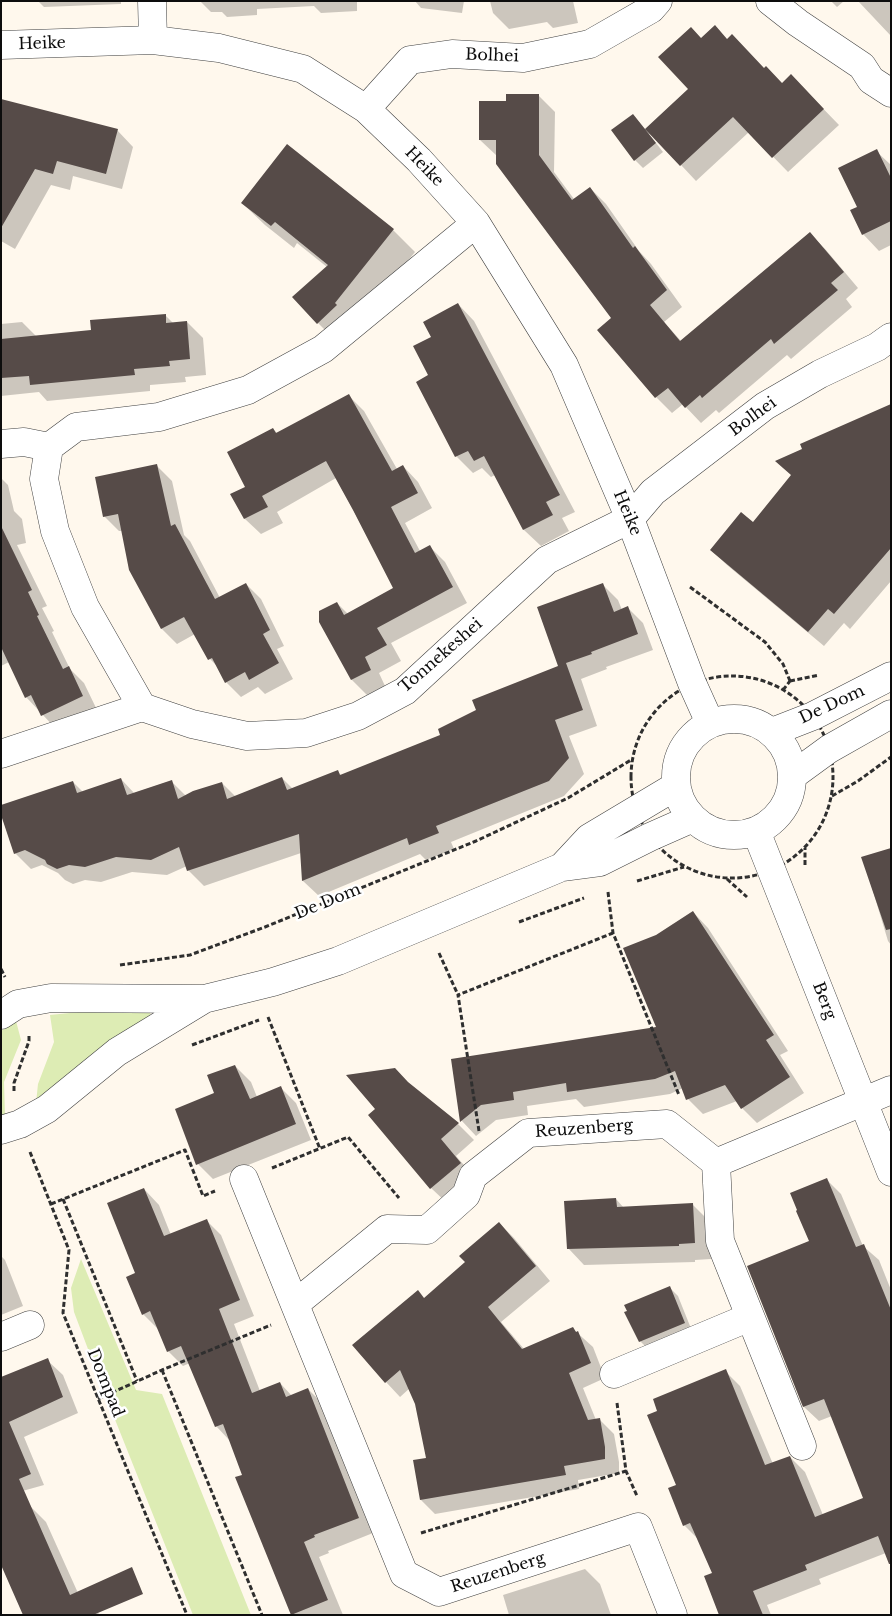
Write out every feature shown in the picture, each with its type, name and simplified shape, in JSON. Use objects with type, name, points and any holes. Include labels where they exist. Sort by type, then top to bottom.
[{"type":"street","points":[[152,1],[153,40]]},
{"type":"street","name":"Bolhei","points":[[366,109],[410,60],[452,54],[523,58],[590,44],[651,9],[658,1]]},
{"type":"street","points":[[770,1],[798,23],[862,66],[871,80],[891,94]]},
{"type":"street","name":"Heike","points":[[1,45],[153,40],[219,48],[303,69],[366,109],[419,160],[476,223],[564,364],[649,564],[692,683],[710,723]]},
{"type":"street","points":[[1,754],[142,708],[85,607],[55,532],[44,479],[49,447],[76,427],[158,416],[248,390],[323,349],[476,223]]},
{"type":"street","name":"Bolhei","points":[[630,520],[653,492],[765,406],[820,374],[877,347],[891,337]]},
{"type":"street","points":[[1,444],[24,442],[49,447]]},
{"type":"street","name":"Tonnekeshei","points":[[142,708],[192,724],[246,736],[306,732],[358,716],[405,691],[547,560],[630,520]]},
{"type":"street","name":"De Dom","points":[[772,732],[812,716],[891,676]]},
{"type":"street","points":[[792,776],[829,749],[891,714]]},
{"type":"street","points":[[726,719],[742,719],[758,723],[772,732],[783,744],[790,759],[791,793],[783,808],[772,822],[756,831],[741,835],[723,835],[706,829],[693,818],[682,804],[676,786],[676,767],[682,749],[694,734],[710,723],[726,719]]},
{"type":"street","points":[[562,867],[589,838],[676,786]]},
{"type":"street","points":[[10,1010],[51,998],[204,999],[273,982],[338,961],[562,867],[600,862],[693,818]]},
{"type":"street","name":"Berg","points":[[756,831],[891,1172]]},
{"type":"street","points":[[11,1127],[46,1109],[117,1052],[204,999]]},
{"type":"street","points":[[716,1163],[891,1090]]},
{"type":"street","points":[[667,1124],[716,1163],[720,1241],[802,1446]]},
{"type":"street","name":"Reuzenberg","points":[[297,1308],[387,1229],[427,1230],[466,1195],[473,1176],[528,1132],[667,1124]]},
{"type":"street","name":"Reuzenberg","points":[[244,1180],[404,1574],[439,1592],[638,1527]]},
{"type":"street","points":[[614,1374],[750,1317]]},
{"type":"street","points":[[1,1337],[30,1326]]},
{"type":"street","points":[[638,1527],[673,1615]]},
{"type":"path","points":[[649,564],[673,574],[765,642],[783,664],[790,681],[784,690]]},
{"type":"path","points":[[745,676],[772,684],[784,690],[795,697],[812,716],[826,739],[829,749],[833,777],[831,796],[822,824],[805,848],[772,870],[750,877],[727,878],[705,875],[684,866],[666,854],[650,837],[639,817],[631,790],[631,760],[640,735],[653,713],[670,696],[692,683],[718,677],[745,676]]},
{"type":"path","points":[[831,796],[858,781],[891,757]]},
{"type":"path","name":"De Dom","points":[[115,965],[190,955],[265,927],[476,841],[568,798],[631,760]]},
{"type":"path","points":[[608,889],[613,933],[681,1100],[667,1124]]},
{"type":"path","points":[[458,995],[613,933]]},
{"type":"path","points":[[438,952],[458,995],[482,1150],[492,1161]]},
{"type":"path","points":[[1,969],[5,976],[13,974]]},
{"type":"path","name":"Dompad","points":[[5,976],[10,1010],[28,1022],[29,1040],[14,1083],[14,1106],[11,1127],[31,1156],[68,1250],[63,1312],[187,1615]]},
{"type":"path","points":[[268,1017],[320,1149]]},
{"type":"path","points":[[64,1199],[137,1381]]},
{"type":"path","points":[[98,1399],[297,1308]]},
{"type":"path","points":[[162,1370],[262,1615]]},
{"type":"path","points":[[614,1374],[626,1471],[644,1512],[638,1527]]},
{"type":"path","points":[[391,1542],[626,1471]]},
{"type":"green space","points":[[151,1009],[149,1021],[36,1103],[38,1084],[54,1042],[50,1015],[89,1011]]},
{"type":"green space","points":[[16,1021],[21,1040],[4,1082],[5,1115],[1,1116],[1,1031]]},
{"type":"green space","points":[[81,1259],[136,1390],[162,1394],[251,1615],[193,1615],[74,1312],[71,1288]]},
{"type":"building","points":[[715,25],[727,39],[732,34],[764,68],[766,66],[782,83],[791,74],[824,109],[772,158],[733,117],[680,166],[645,129],[688,89],[658,57],[691,27],[701,38]]},
{"type":"building","points":[[506,94],[539,94],[539,155],[572,200],[590,187],[633,248],[635,246],[667,290],[650,305],[680,341],[810,232],[844,272],[831,283],[838,290],[774,344],[771,339],[702,398],[700,395],[685,408],[668,388],[655,398],[597,330],[611,318],[496,164],[496,140],[479,140],[479,101],[506,101]]},
{"type":"building","points":[[1,99],[118,129],[106,174],[57,161],[53,174],[35,169],[1,228]]},
{"type":"building","points":[[633,114],[656,143],[634,161],[611,130]]},
{"type":"building","points":[[287,144],[394,229],[335,303],[337,305],[317,324],[292,297],[328,265],[275,222],[271,226],[241,203]]},
{"type":"building","points":[[877,149],[891,178],[891,221],[862,235],[850,210],[857,207],[838,168]]},
{"type":"building","points":[[458,303],[560,495],[546,502],[553,515],[523,530],[484,456],[474,461],[468,451],[455,457],[416,382],[428,375],[413,346],[431,337],[423,322]]},
{"type":"building","points":[[166,314],[166,323],[187,321],[190,359],[169,361],[170,366],[134,369],[135,375],[30,385],[29,376],[1,378],[1,339],[91,330],[90,320]]},
{"type":"building","points":[[349,394],[392,471],[403,465],[418,493],[391,507],[415,553],[430,545],[453,587],[377,628],[387,645],[365,657],[371,670],[351,680],[319,622],[319,611],[337,602],[344,615],[393,588],[353,510],[326,461],[262,496],[268,507],[244,519],[230,494],[245,487],[227,452],[273,428],[276,433]]},
{"type":"building","points":[[891,404],[891,548],[834,614],[828,609],[808,632],[710,550],[741,512],[753,522],[791,475],[775,461],[802,449],[800,444]]},
{"type":"building","points":[[157,464],[171,526],[175,524],[215,599],[246,583],[270,630],[263,634],[279,663],[249,680],[245,672],[225,683],[212,658],[208,660],[184,617],[161,629],[129,570],[118,514],[103,517],[95,477]]},
{"type":"building","points":[[1,526],[32,590],[28,592],[39,615],[37,616],[63,669],[69,666],[83,696],[41,716],[31,695],[25,698],[1,647]]},
{"type":"building","points":[[603,583],[614,612],[628,606],[638,634],[566,663],[583,710],[555,720],[569,758],[549,781],[436,826],[439,833],[409,845],[407,838],[302,881],[299,834],[187,871],[179,847],[151,860],[116,857],[85,867],[69,865],[57,869],[47,864],[45,860],[25,850],[14,854],[1,815],[1,805],[73,781],[77,793],[121,778],[127,795],[172,780],[178,799],[193,791],[222,782],[227,799],[282,777],[287,790],[338,770],[340,775],[440,735],[438,729],[476,710],[472,700],[558,666],[537,607]]},
{"type":"building","points":[[891,848],[891,929],[886,930],[861,857]]},
{"type":"building","points":[[693,911],[774,1035],[766,1040],[790,1077],[741,1109],[725,1085],[686,1100],[675,1071],[655,1079],[567,1092],[566,1083],[513,1092],[514,1100],[481,1105],[460,1122],[451,1059],[656,1027],[623,948],[656,935]]},
{"type":"building","points":[[235,1065],[250,1099],[281,1086],[296,1124],[196,1165],[175,1109],[214,1093],[207,1075]]},
{"type":"building","points":[[395,1068],[408,1082],[459,1123],[441,1139],[461,1163],[430,1189],[368,1115],[375,1109],[346,1075]]},
{"type":"building","points":[[827,1178],[856,1247],[864,1244],[891,1310],[891,1564],[889,1564],[878,1536],[805,1565],[807,1570],[753,1591],[763,1615],[719,1615],[704,1576],[712,1573],[690,1523],[683,1526],[668,1488],[676,1485],[647,1415],[657,1411],[653,1399],[726,1369],[765,1465],[790,1456],[815,1517],[863,1498],[824,1399],[803,1407],[747,1266],[809,1241],[790,1193]]},
{"type":"building","points":[[144,1188],[164,1236],[207,1219],[240,1300],[219,1309],[252,1393],[280,1382],[286,1397],[308,1388],[359,1518],[314,1535],[315,1537],[304,1542],[328,1600],[291,1615],[235,1477],[242,1475],[223,1424],[215,1427],[181,1346],[167,1352],[150,1311],[142,1315],[126,1277],[135,1273],[107,1203]]},
{"type":"building","points":[[616,1198],[617,1207],[693,1203],[695,1243],[679,1244],[679,1246],[567,1249],[564,1201]]},
{"type":"building","points":[[499,1222],[536,1266],[488,1307],[522,1349],[573,1327],[576,1332],[578,1331],[591,1363],[569,1373],[588,1420],[600,1418],[605,1459],[564,1466],[566,1475],[420,1500],[413,1460],[426,1458],[415,1404],[400,1370],[385,1383],[352,1345],[418,1290],[424,1298],[465,1262],[459,1256]]},
{"type":"building","points":[[670,1286],[685,1323],[639,1342],[624,1312],[627,1311],[624,1305]]},
{"type":"building","points":[[48,1358],[63,1397],[9,1422],[31,1474],[19,1479],[70,1595],[132,1567],[143,1594],[93,1615],[23,1615],[1,1565],[1,1377]]}]
